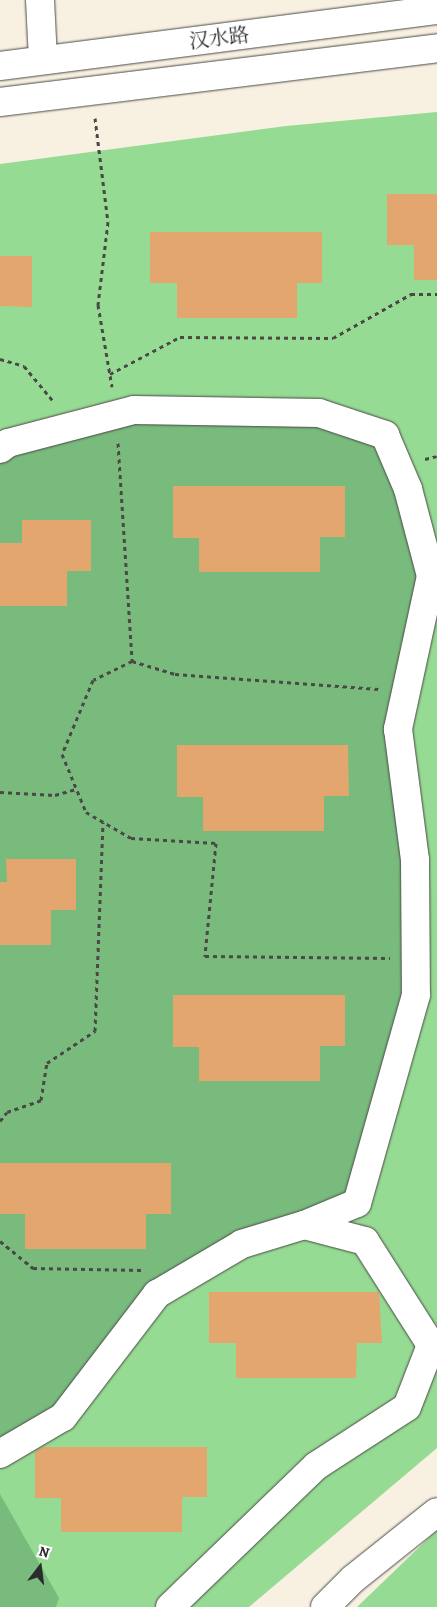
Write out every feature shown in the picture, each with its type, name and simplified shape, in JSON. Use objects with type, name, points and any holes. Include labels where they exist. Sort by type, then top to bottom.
[{"type":"main road","points":[[40,0],[43,60]]},
{"type":"main road","name":"汉水路","points":[[0,66],[437,10]]},
{"type":"main road","name":"汉水路","points":[[0,102],[437,48]]},
{"type":"main road","points":[[0,449],[8,443],[134,410],[319,413],[385,435],[408,488],[431,576],[398,729],[415,860],[416,995],[357,1203],[365,1241],[432,1345],[407,1406],[316,1466],[170,1607]]},
{"type":"main road","points":[[0,1454],[63,1417],[157,1294],[242,1244],[304,1225],[357,1203]]},
{"type":"main road","points":[[304,1225],[365,1241]]},
{"type":"main road","points":[[325,1607],[353,1580],[437,1512]]},
{"type":"path","points":[[92,90],[108,222],[98,305],[116,415],[132,661]]},
{"type":"path","points":[[110,374],[180,337],[333,338],[411,294],[437,294]]},
{"type":"path","points":[[0,359],[24,366],[74,426]]},
{"type":"path","points":[[406,691],[175,674],[132,661],[94,680],[62,754],[86,812],[103,822],[132,838],[216,844],[205,956],[416,958]]},
{"type":"path","points":[[0,792],[55,795],[76,788]]},
{"type":"path","points":[[0,1121],[7,1112],[41,1100],[47,1063],[95,1031],[103,822]]},
{"type":"path","points":[[0,1241],[33,1268],[154,1270],[184,1277]]},
{"type":"green space","points":[[437,112],[437,1448],[249,1607],[0,1607],[0,164],[286,126]]},
{"type":"green space","points":[[319,413],[385,435],[431,576],[398,729],[416,995],[357,1203],[157,1294],[63,1417],[0,1454],[0,449],[117,415]]},
{"type":"green space","points":[[0,1494],[59,1598],[56,1607],[0,1607]]},
{"type":"green space","points":[[437,1530],[437,1607],[357,1607]]},
{"type":"building","points":[[387,194],[437,194],[437,280],[414,280],[414,245],[387,245]]},
{"type":"building","points":[[150,232],[322,232],[322,283],[297,283],[297,318],[177,318],[177,283],[150,283]]},
{"type":"building","points":[[0,256],[32,256],[32,307],[0,306]]},
{"type":"building","points":[[173,486],[345,486],[345,537],[320,537],[320,572],[199,572],[199,538],[173,538]]},
{"type":"building","points":[[22,520],[91,520],[91,571],[67,571],[67,606],[0,606],[0,543],[22,543]]},
{"type":"building","points":[[177,745],[348,745],[349,796],[324,796],[324,831],[203,831],[203,797],[177,797]]},
{"type":"building","points":[[6,859],[76,859],[76,910],[51,910],[51,945],[0,945],[0,882],[7,882]]},
{"type":"building","points":[[173,995],[345,995],[345,1046],[320,1046],[320,1081],[199,1081],[199,1047],[173,1047]]},
{"type":"building","points":[[0,1163],[171,1163],[171,1214],[146,1214],[146,1249],[25,1249],[25,1214],[0,1214]]},
{"type":"building","points":[[209,1292],[379,1292],[382,1343],[357,1343],[356,1378],[236,1378],[236,1343],[209,1343]]},
{"type":"building","points":[[43,1447],[207,1447],[207,1497],[182,1497],[182,1532],[61,1532],[61,1498],[35,1498],[35,1452]]}]
